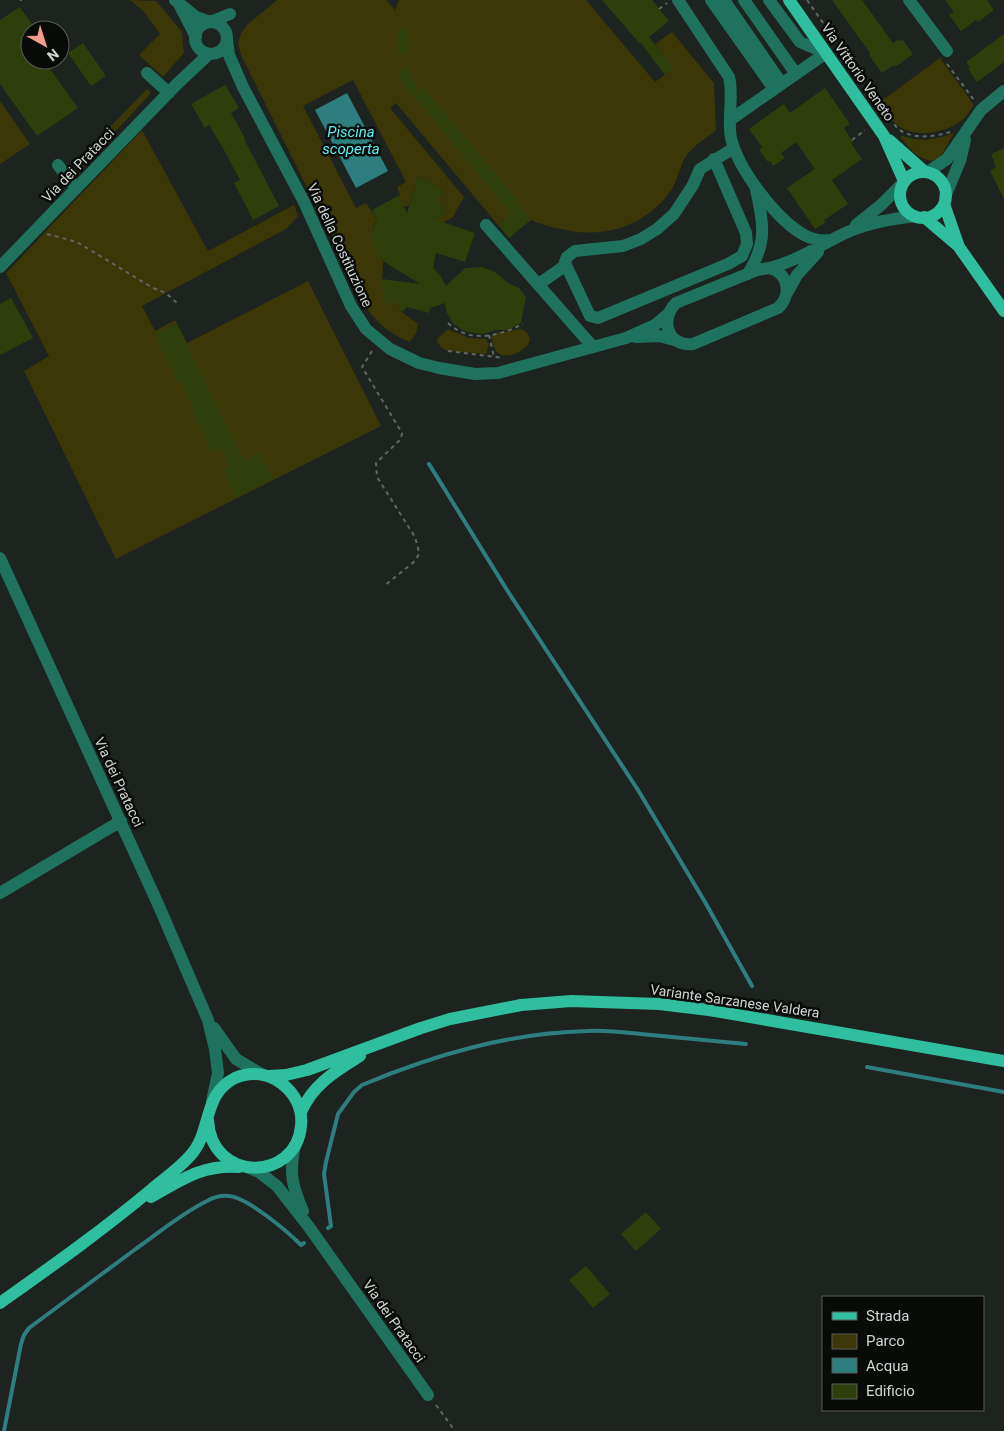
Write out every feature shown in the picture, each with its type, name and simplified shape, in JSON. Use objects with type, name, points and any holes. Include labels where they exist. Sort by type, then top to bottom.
[{"type":"main road","name":"Via Vittorio Veneto","points":[[790,1],[884,136],[904,181]]},
{"type":"main road","name":"Via Vittorio Veneto","points":[[884,136],[926,172]]},
{"type":"main road","points":[[960,248],[919,217],[907,211],[902,204],[900,190],[904,181],[912,174],[926,172],[936,176],[942,182],[945,189],[945,200],[960,248],[1004,311]]},
{"type":"main road","points":[[919,217],[937,212],[945,200]]},
{"type":"main road","name":"Variante Sarzanese Valdera","points":[[266,1076],[297,1073],[438,1022],[487,1011],[546,1002],[610,1001],[709,1010],[1004,1061]]},
{"type":"main road","name":"Variante Sarzanese Valdera","points":[[301,1112],[308,1098],[321,1083],[375,1046]]},
{"type":"main road","points":[[0,1303],[119,1217],[189,1157],[202,1138],[211,1105],[220,1089],[232,1080],[244,1075],[266,1076],[280,1082],[292,1092],[301,1112],[300,1133],[295,1145],[287,1155],[276,1163],[258,1168],[217,1166],[197,1172],[119,1217]]},
{"type":"main road","points":[[208,1120],[211,1138],[216,1148],[227,1159],[246,1167]]},
{"type":"street","points":[[678,0],[729,77],[731,89],[730,133],[734,148],[755,188],[762,216],[762,237],[758,256],[748,274]]},
{"type":"street","points":[[711,0],[781,84]]},
{"type":"street","points":[[724,0],[781,84]]},
{"type":"street","points":[[732,0],[781,84]]},
{"type":"street","points":[[744,0],[781,84]]},
{"type":"street","points":[[753,0],[791,54],[800,62],[809,65]]},
{"type":"street","points":[[769,0],[800,42],[826,53]]},
{"type":"street","points":[[909,0],[946,51]]},
{"type":"street","name":"Via della Costituzione","points":[[177,2],[196,17],[210,22]]},
{"type":"street","name":"Via della Costituzione","points":[[177,2],[204,48],[225,62],[244,88]]},
{"type":"street","points":[[210,22],[220,25],[225,30],[227,38],[223,48],[218,52],[204,48],[200,27],[210,22]]},
{"type":"street","name":"Via della Costituzione","points":[[227,38],[229,57],[304,202],[351,306],[366,329],[378,341],[419,363],[475,374],[510,370],[626,338],[655,324],[668,314],[676,303],[757,270],[787,263],[828,243]]},
{"type":"street","name":"Via dei Pratacci","points":[[0,268],[173,88],[193,59],[204,48]]},
{"type":"street","points":[[730,120],[826,53]]},
{"type":"street","points":[[147,73],[173,88]]},
{"type":"street","points":[[926,172],[944,161],[961,131],[981,110],[1004,91]]},
{"type":"street","points":[[945,200],[960,161],[961,131]]},
{"type":"street","points":[[714,159],[746,233],[746,250],[738,260],[596,318],[590,316],[566,265],[567,257],[576,251],[622,246],[641,239],[657,230],[674,214],[685,198],[700,169],[714,159],[734,148]]},
{"type":"street","points":[[734,148],[731,157],[748,194],[752,200],[758,201]]},
{"type":"street","points":[[58,165],[76,188]]},
{"type":"street","points":[[755,188],[798,231],[808,237],[828,243],[848,232],[871,214],[904,181]]},
{"type":"street","points":[[848,232],[871,224],[919,217]]},
{"type":"street","points":[[486,225],[593,347]]},
{"type":"street","name":"Via della Costituzione","points":[[626,338],[659,336],[688,345],[698,343],[773,311],[782,304],[797,275],[828,243]]},
{"type":"street","points":[[539,284],[566,265]]},
{"type":"street","points":[[769,268],[775,269],[782,275],[788,293]]},
{"type":"street","points":[[668,314],[668,329],[670,334],[678,341]]},
{"type":"street","name":"Via dei Pratacci","points":[[0,558],[121,821],[208,1020],[216,1049],[218,1073],[211,1105]]},
{"type":"street","points":[[0,893],[121,821]]},
{"type":"street","name":"Via dei Pratacci","points":[[208,1020],[236,1059],[266,1076]]},
{"type":"street","name":"Via dei Pratacci","points":[[295,1145],[291,1163],[292,1184],[309,1227]]},
{"type":"street","name":"Via dei Pratacci","points":[[246,1167],[260,1172],[277,1186],[309,1227],[428,1395]]},
{"type":"path","points":[[659,9],[670,0]]},
{"type":"path","points":[[806,0],[897,128],[903,133],[918,136],[935,136],[961,131]]},
{"type":"path","points":[[946,51],[941,56],[981,110]]},
{"type":"path","points":[[852,140],[865,130]]},
{"type":"path","points":[[37,230],[77,242],[153,288],[166,292],[178,304]]},
{"type":"path","points":[[448,323],[458,331],[480,337],[510,331],[523,324]]},
{"type":"path","points":[[489,335],[494,357]]},
{"type":"path","points":[[378,341],[362,367],[402,434],[401,439],[376,463],[377,477],[414,537],[419,554],[415,560],[384,586]]},
{"type":"path","points":[[448,351],[510,358]]},
{"type":"path","points":[[428,1395],[455,1431]]},
{"type":"green space","points":[[130,0],[156,1],[182,32],[184,53],[163,77],[139,55],[160,34],[144,12]]},
{"type":"green space","points":[[277,0],[386,0],[395,10],[399,0],[586,0],[655,82],[673,69],[655,44],[672,32],[714,83],[716,130],[690,151],[683,161],[673,187],[654,210],[629,225],[600,232],[585,233],[533,221],[520,207],[498,225],[396,103],[390,108],[464,197],[453,217],[437,226],[434,219],[447,212],[437,199],[445,193],[431,182],[418,177],[409,206],[403,206],[398,196],[400,195],[397,187],[406,182],[353,80],[303,106],[356,208],[366,203],[377,219],[374,224],[372,241],[383,261],[382,287],[387,304],[394,300],[402,312],[418,324],[416,333],[410,342],[386,329],[368,310],[241,55],[238,43],[241,33],[248,24]]},
{"type":"green space","points":[[940,58],[974,105],[962,120],[947,129],[920,133],[903,129],[894,122],[880,102]]},
{"type":"green space","points":[[147,89],[151,93],[78,172],[73,165]]},
{"type":"green space","points":[[0,101],[30,144],[0,164]]},
{"type":"green space","points":[[142,130],[208,251],[294,205],[298,216],[286,229],[142,306],[155,331],[175,320],[187,343],[308,281],[381,426],[116,559],[24,371],[49,356],[6,273]]},
{"type":"green space","points":[[954,133],[940,158],[935,161],[919,156],[900,137],[928,139]]},
{"type":"green space","points":[[448,329],[469,338],[486,339],[489,345],[486,354],[448,351],[442,348],[437,339]]},
{"type":"green space","points":[[521,329],[528,334],[530,339],[528,345],[523,350],[509,355],[502,355],[497,352],[491,337],[494,333]]},
{"type":"water","name":"Piscina scoperta","points":[[347,93],[388,171],[356,188],[315,110]]},
{"type":"building","points":[[602,0],[652,0],[669,21],[649,37],[674,69],[665,75],[641,43]]},
{"type":"building","points":[[832,0],[862,0],[893,43],[899,39],[903,40],[913,54],[895,67],[894,65],[882,73]]},
{"type":"building","points":[[945,0],[987,0],[994,10],[978,22],[976,20],[961,31],[949,15],[954,12]]},
{"type":"building","points":[[20,7],[29,20],[20,20],[20,70],[51,70],[78,108],[37,136],[0,84],[0,20]]},
{"type":"building","points":[[398,29],[408,29],[409,53],[398,53]]},
{"type":"building","points":[[1004,34],[1004,62],[977,82],[968,69],[970,68],[966,62]]},
{"type":"building","points":[[83,43],[106,76],[91,86],[70,56],[70,52]]},
{"type":"building","points":[[407,67],[420,91],[424,88],[517,199],[514,200],[531,220],[509,238],[498,225],[511,214],[411,93],[409,94],[397,73]]},
{"type":"building","points":[[225,85],[239,108],[231,113],[279,206],[253,220],[234,183],[240,180],[224,150],[209,125],[205,128],[191,104]]},
{"type":"building","points":[[825,88],[850,124],[844,128],[862,159],[832,180],[848,204],[824,220],[826,222],[815,229],[787,188],[815,169],[796,142],[781,153],[785,158],[773,166],[759,150],[762,147],[749,129],[784,104],[790,113]]},
{"type":"building","points":[[1004,148],[1004,199],[990,171],[996,167],[991,154]]},
{"type":"building","points":[[418,177],[431,182],[445,193],[437,199],[447,212],[434,219],[475,233],[465,262],[436,253],[433,268],[440,275],[446,286],[465,268],[482,267],[495,272],[508,283],[519,288],[526,297],[521,323],[508,330],[495,330],[484,334],[472,333],[462,330],[453,323],[447,313],[445,303],[430,308],[429,313],[407,307],[402,312],[394,300],[386,305],[382,279],[420,284],[383,261],[376,253],[371,235],[377,219],[372,210],[398,196],[407,213]]},
{"type":"building","points":[[11,298],[33,338],[0,355],[0,304]]},
{"type":"building","points":[[176,323],[244,460],[260,453],[273,479],[236,497],[223,470],[230,467],[221,449],[213,453],[192,412],[194,411],[181,383],[179,384],[154,334]]},
{"type":"building","points":[[646,1212],[661,1229],[636,1251],[621,1234]]},
{"type":"building","points":[[586,1266],[610,1294],[593,1308],[569,1280]]},
{"type":"waterway","points":[[429,464],[507,590],[638,790],[705,902],[752,986]]},
{"type":"waterway","points":[[328,1228],[331,1226],[324,1174],[326,1162],[338,1114],[354,1092],[362,1085],[444,1055],[529,1036],[611,1031],[746,1044]]},
{"type":"waterway","points":[[867,1067],[1004,1092]]},
{"type":"waterway","points":[[4,1431],[21,1344],[29,1328],[189,1211],[218,1197],[237,1198],[267,1216],[301,1245],[304,1243]]}]
